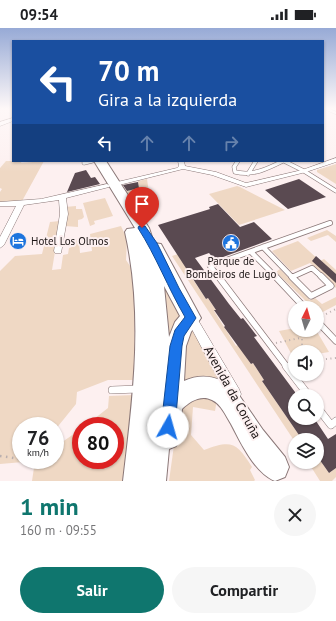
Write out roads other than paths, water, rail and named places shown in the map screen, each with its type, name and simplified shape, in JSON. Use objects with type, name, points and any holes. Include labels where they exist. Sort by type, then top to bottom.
[{"type":"highway","points":[[88,162],[111,185],[153,243],[175,290],[191,318],[179,334],[176,346],[172,402],[167,440],[162,457],[148,478]]},
{"type":"highway","points":[[100,162],[130,225],[140,263],[146,318],[144,388],[148,478]]},
{"type":"highway","points":[[142,228],[151,258],[155,280],[160,354],[158,434],[148,478]]},
{"type":"highway","points":[[172,402],[184,391],[194,387],[206,387],[219,391],[226,396],[262,451],[275,467]]},
{"type":"street","points":[[0,204],[20,205],[62,198],[179,169],[181,164],[214,173],[246,186],[304,171],[336,160]]},
{"type":"street","points":[[58,251],[64,214],[62,198]]},
{"type":"street","points":[[0,245],[20,205]]},
{"type":"street","name":"Avenida da Coruña","points":[[191,318],[275,467]]},
{"type":"lane","points":[[237,162],[234,167],[235,172],[248,174],[262,172],[282,162]]},
{"type":"lane","points":[[248,174],[255,162]]},
{"type":"lane","points":[[286,162],[304,171],[336,192]]},
{"type":"lane","points":[[304,389],[210,266],[330,223]]},
{"type":"lane","points":[[263,247],[292,277],[311,296],[331,286],[312,268],[292,277]]},
{"type":"lane","points":[[251,252],[298,301]]},
{"type":"lane","points":[[324,327],[336,341]]},
{"type":"lane","points":[[112,390],[144,388]]},
{"type":"lane","points":[[324,416],[331,425],[336,421]]},
{"type":"place","name":"Hotel Los Olmos","points":[[18,241]]},
{"type":"place","name":"Parque de Bombeiros de Lugo","points":[[231,243]]}]
